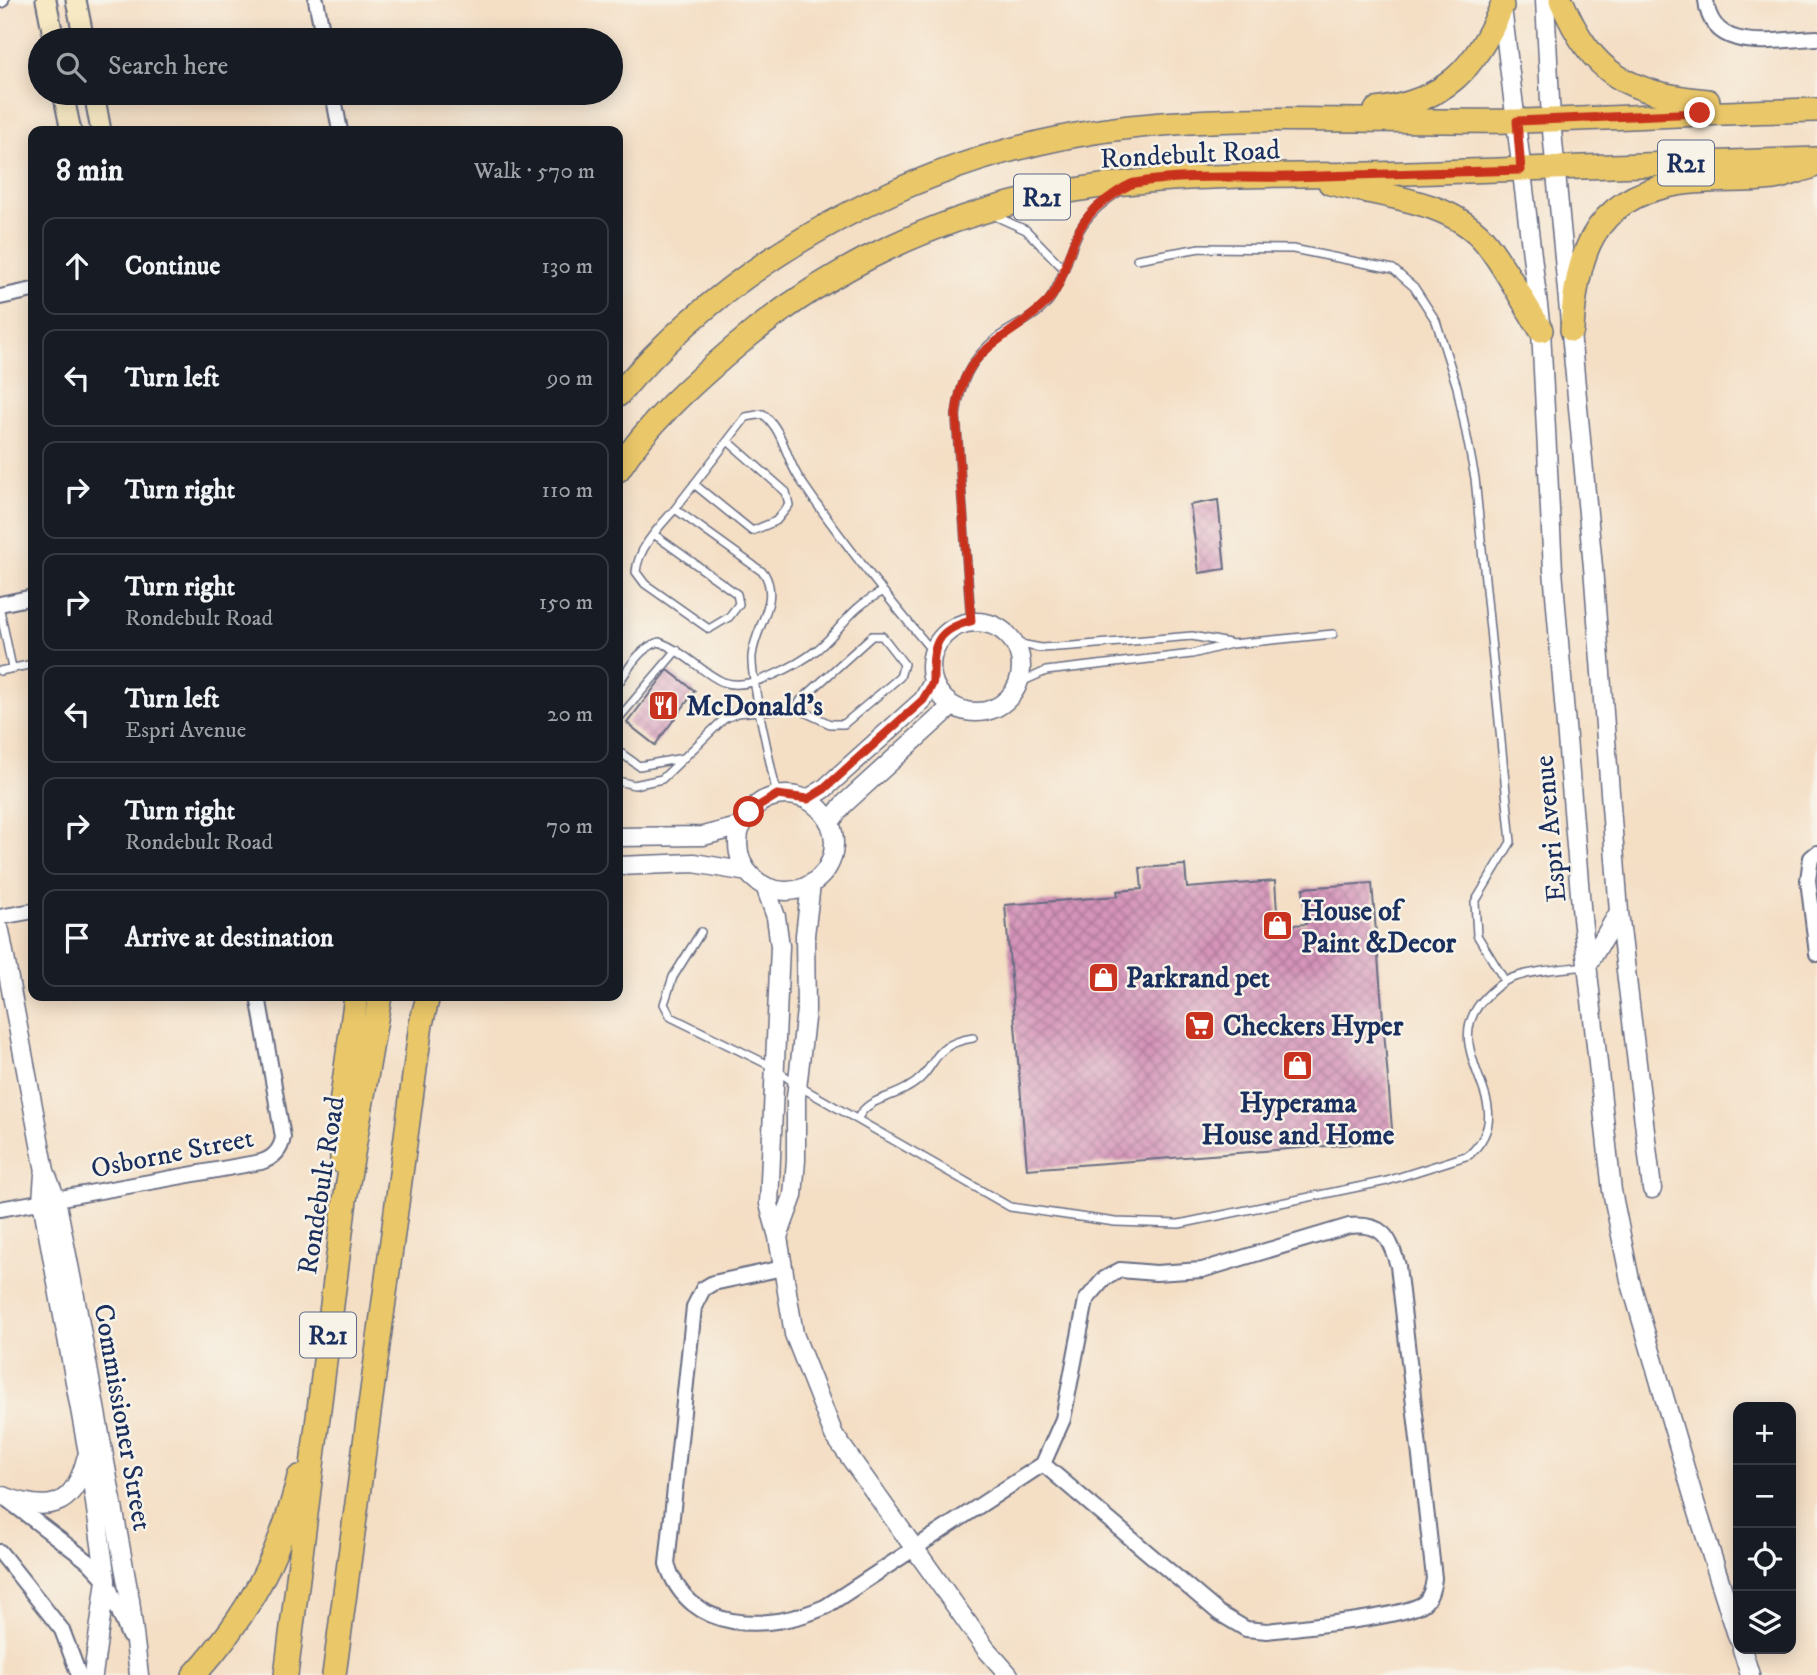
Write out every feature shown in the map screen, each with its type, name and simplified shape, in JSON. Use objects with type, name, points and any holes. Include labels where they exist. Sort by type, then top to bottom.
[{"type":"main road","points":[[47,0],[52,28]]},
{"type":"main road","points":[[76,0],[82,28]]},
{"type":"main road","points":[[1561,0],[1573,30],[1588,52],[1611,73],[1633,86],[1663,96],[1807,110]]},
{"type":"main road","points":[[1293,120],[1396,107],[1437,92],[1471,65],[1490,34],[1501,3]]},
{"type":"main road","points":[[66,105],[70,126]]},
{"type":"main road","points":[[96,105],[100,126]]},
{"type":"main road","name":"Rondebult Road","points":[[623,389],[655,352],[740,281],[863,205],[932,177],[1044,143],[1128,128],[1293,120],[1517,121],[1807,110]]},
{"type":"main road","name":"Rondebult Road","points":[[623,464],[672,404],[772,315],[825,280],[870,256],[935,227],[986,211],[1065,192],[1132,184],[1817,159]]},
{"type":"main road","points":[[1572,330],[1575,283],[1582,257],[1609,215],[1624,203],[1647,191],[1673,184],[1777,177],[1817,165]]},
{"type":"main road","points":[[1301,176],[1440,210],[1460,220],[1488,245],[1541,330]]},
{"type":"main road","points":[[345,1200],[341,1104],[355,1001]]},
{"type":"main road","name":"Rondebult Road","points":[[286,1675],[345,1200],[379,1001]]},
{"type":"main road","name":"R21","points":[[334,1675],[421,1024],[427,1001]]},
{"type":"main road","points":[[194,1675],[248,1609],[274,1559],[296,1488],[322,1381]]},
{"type":"street","points":[[316,0],[322,28]]},
{"type":"street","points":[[1545,0],[1551,120],[1572,330],[1619,912],[1652,1189]]},
{"type":"street","name":"Espri Avenue","points":[[1501,3],[1541,330],[1553,570],[1587,966],[1612,1191],[1630,1280],[1733,1622]]},
{"type":"street","points":[[1707,7],[1719,31],[1737,39],[1817,38]]},
{"type":"street","points":[[335,105],[339,126]]},
{"type":"street","points":[[0,297],[28,291]]},
{"type":"street","points":[[0,604],[28,598]]},
{"type":"street","points":[[971,621],[991,624],[1015,643],[1021,662],[1019,682],[1008,700],[991,710],[971,712],[952,706],[937,691],[933,682],[933,652],[952,628],[971,621]]},
{"type":"street","points":[[808,799],[824,789],[923,700],[933,682]]},
{"type":"street","points":[[830,822],[843,805],[952,706]]},
{"type":"street","points":[[777,795],[808,799],[830,822],[833,854],[824,874],[811,884],[786,891],[765,886],[748,872],[739,853],[742,826],[757,804],[777,795]]},
{"type":"street","points":[[623,837],[703,836],[742,826]]},
{"type":"street","points":[[1817,853],[1811,858],[1808,880],[1817,954]]},
{"type":"street","points":[[623,866],[694,863],[748,872]]},
{"type":"street","points":[[778,1237],[793,1196],[797,1085],[806,1010],[805,934],[811,884]]},
{"type":"street","points":[[765,886],[776,917],[780,946],[769,1204],[778,1237],[794,1334],[834,1435],[986,1649],[1009,1675]]},
{"type":"street","points":[[0,917],[28,912]]},
{"type":"street","points":[[1587,966],[1619,912]]},
{"type":"street","name":"Commissioner Street","points":[[0,931],[45,1171],[106,1580],[93,1675]]},
{"type":"street","name":"Osborne Street","points":[[0,1209],[261,1162],[277,1153],[283,1137],[259,1001]]},
{"type":"street","name":"Commissioner Street","points":[[49,1200],[130,1600],[139,1675]]},
{"type":"street","points":[[783,1268],[713,1283],[704,1289],[694,1307],[667,1564],[682,1596],[710,1616],[787,1622],[825,1607],[1043,1464],[1063,1419],[1086,1300],[1104,1279],[1120,1270],[1166,1273],[1202,1269],[1349,1226],[1366,1224],[1386,1236],[1398,1266],[1434,1578],[1432,1591],[1425,1602],[1395,1612],[1267,1631],[1246,1629],[1219,1613],[1043,1464]]},
{"type":"street","points":[[1,1494],[32,1507],[59,1501],[73,1492],[80,1481],[88,1453]]},
{"type":"street","points":[[1,1494],[89,1562],[106,1580],[135,1652]]},
{"type":"street","points":[[0,1552],[62,1630],[79,1675]]},
{"type":"street","points":[[1744,1654],[1750,1675]]},
{"type":"lane","points":[[971,621],[956,415],[959,386],[977,358],[998,338],[1028,321],[1051,298],[1082,224],[1101,204],[1132,184]]},
{"type":"lane","points":[[986,211],[1026,230],[1063,268]]},
{"type":"lane","points":[[1137,259],[1200,248],[1293,249],[1393,269],[1414,287],[1436,321],[1457,387],[1475,478],[1511,842],[1475,902],[1477,935],[1506,981]]},
{"type":"lane","points":[[654,535],[737,594],[738,604],[719,625],[709,629],[645,584],[636,572],[637,559],[654,535],[746,417],[763,414],[775,424],[797,475],[882,592],[933,652]]},
{"type":"lane","points":[[694,484],[752,531],[776,521],[789,505],[786,492],[728,441]]},
{"type":"lane","points":[[675,509],[764,573],[771,584],[772,595],[755,636],[752,659],[759,711],[777,795]]},
{"type":"lane","points":[[623,677],[638,656],[651,644],[659,642],[677,650],[722,681],[736,685],[756,682],[800,662],[820,648],[851,611],[882,592]]},
{"type":"lane","points":[[0,610],[12,668]]},
{"type":"lane","points":[[1019,682],[1046,671],[1192,654],[1231,644],[1333,634]]},
{"type":"lane","points":[[623,782],[634,785],[662,779],[724,719],[737,713],[796,708],[830,724],[844,724],[900,677],[904,664],[882,636],[872,636],[801,700],[796,708]]},
{"type":"lane","points":[[1015,643],[1041,648],[1192,636],[1231,644]]},
{"type":"lane","points":[[623,713],[677,650]]},
{"type":"lane","points":[[0,671],[28,665]]},
{"type":"lane","points":[[623,755],[639,766],[659,765],[687,757]]},
{"type":"lane","points":[[701,932],[673,977],[664,1004],[671,1017],[773,1067],[797,1085],[1010,1207],[1115,1222],[1179,1224],[1374,1184],[1459,1159],[1477,1148],[1491,1118],[1488,1096],[1469,1055],[1467,1029],[1475,1009],[1506,981],[1546,971],[1587,966]]},
{"type":"lane","points":[[858,1118],[864,1107],[908,1088],[922,1077],[944,1046],[973,1038]]},
{"type":"building","points":[[1218,500],[1225,569],[1199,573],[1190,505]]},
{"type":"building","points":[[668,670],[695,691],[655,745],[627,723]]},
{"type":"building","points":[[1185,865],[1187,888],[1275,881],[1278,926],[1306,924],[1303,888],[1372,883],[1393,1141],[1027,1169],[1005,905],[1118,896],[1117,891],[1142,889],[1140,868]]},
{"type":"place","name":"McDonald's","points":[[663,705]]},
{"type":"place","name":"House of Paint &Decor","points":[[1278,926]]},
{"type":"place","name":"Parkrand pet","points":[[1103,977]]},
{"type":"place","name":"Checkers Hyper","points":[[1200,1025]]},
{"type":"place","name":"Hyperama House and Home","points":[[1298,1065]]},
{"type":"route","points":[[749,812],[757,804],[777,795],[787,794],[808,799],[824,789],[923,700],[933,682],[931,662],[938,642],[952,628],[971,621],[956,415],[959,386],[977,358],[998,338],[1028,321],[1051,298],[1072,241],[1082,224],[1101,204],[1132,184],[1203,178],[1521,170],[1517,121],[1700,113]]}]
